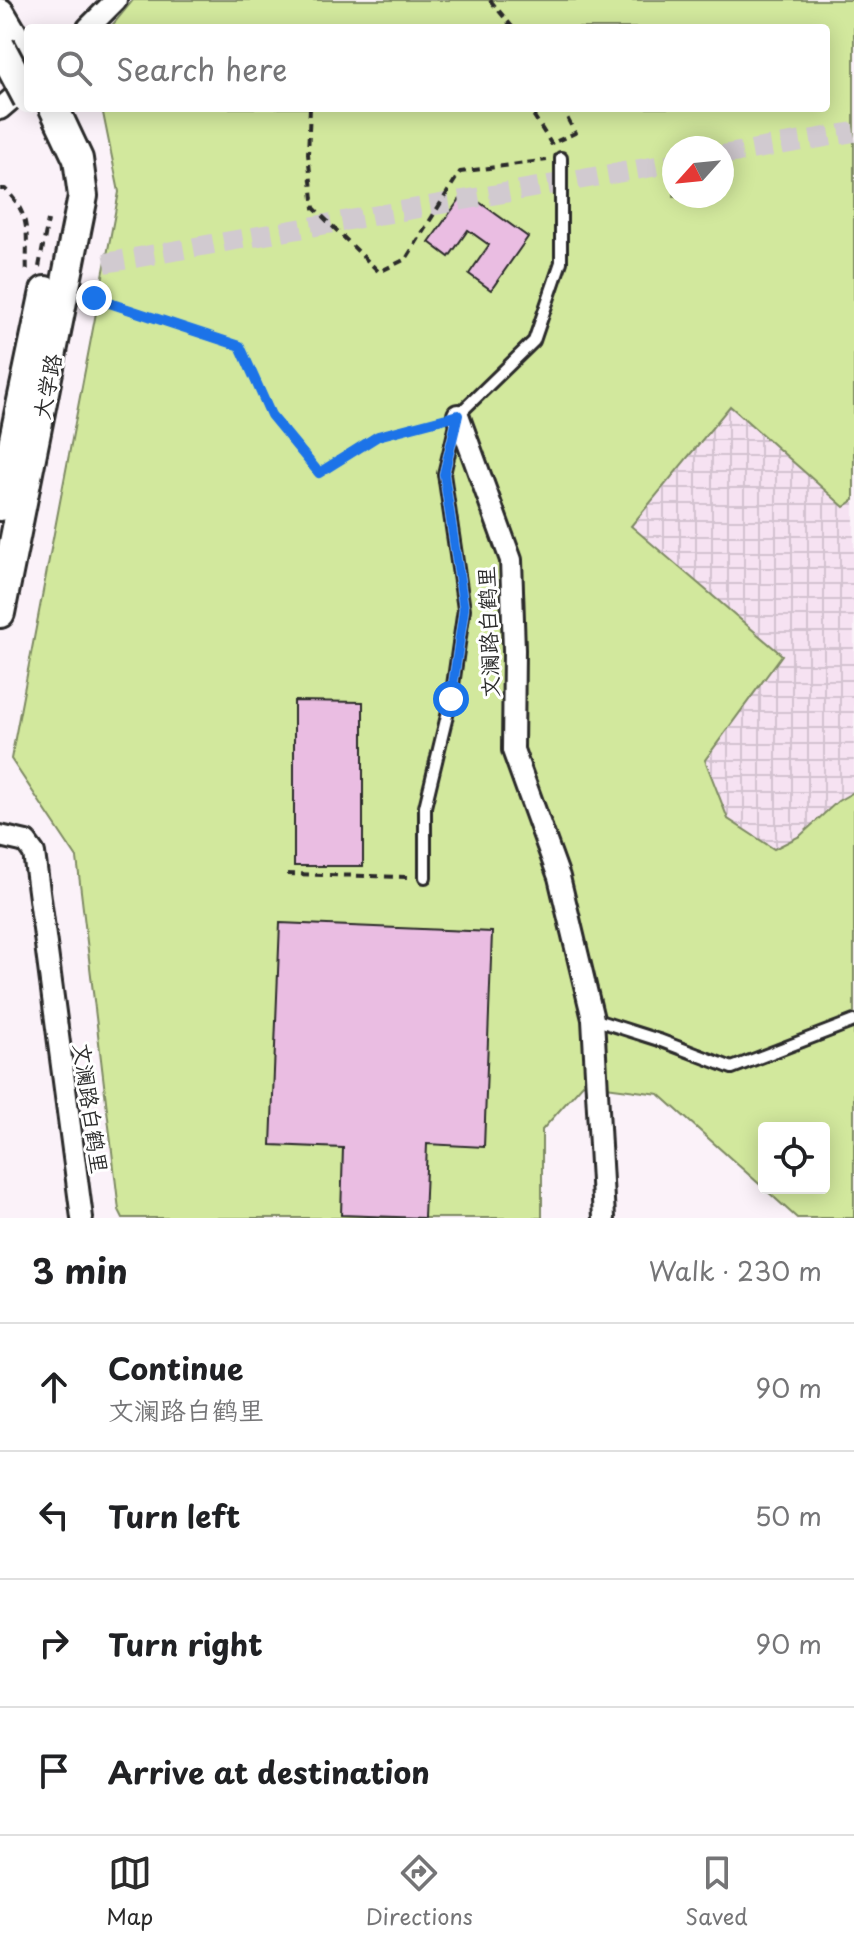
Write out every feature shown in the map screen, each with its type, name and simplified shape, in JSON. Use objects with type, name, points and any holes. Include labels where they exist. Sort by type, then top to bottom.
[{"type":"main road","points":[[0,13],[24,53]]},
{"type":"main road","points":[[0,46],[24,91]]},
{"type":"main road","points":[[36,112],[71,163]]},
{"type":"main road","points":[[55,112],[71,163]]},
{"type":"main road","name":"大学路","points":[[0,506],[71,163]]},
{"type":"main road","name":"大学路","points":[[0,613],[83,196],[71,163]]},
{"type":"street","points":[[92,24],[116,0]]},
{"type":"street","points":[[0,109],[24,88]]},
{"type":"street","name":"文澜路白鹤里","points":[[458,415],[511,560],[513,750],[559,877],[593,1019],[604,1218]]},
{"type":"street","name":"文澜路白鹤里","points":[[0,836],[26,842],[34,853],[82,1218]]},
{"type":"lane","points":[[458,415],[534,341],[561,262],[561,158]]},
{"type":"lane","name":"文澜路白鹤里","points":[[425,877],[425,807],[451,699],[464,609],[444,474],[458,415]]},
{"type":"lane","points":[[593,1019],[732,1068],[854,1021]]},
{"type":"path","points":[[490,0],[510,24]]},
{"type":"path","points":[[310,112],[308,154],[314,208],[379,272],[406,259],[460,172],[561,158],[534,116],[528,112]]},
{"type":"path","points":[[552,144],[575,133],[564,112]]},
{"type":"path","points":[[0,189],[5,189],[20,204],[26,221],[28,284],[43,301]]},
{"type":"path","points":[[39,269],[48,220]]},
{"type":"path","points":[[94,298],[240,346],[271,415],[319,473],[378,436],[458,415]]},
{"type":"path","points":[[287,874],[425,877]]},
{"type":"shaded area","points":[[730,405],[844,507],[854,500],[854,792],[838,801],[800,836],[774,849],[728,819],[705,760],[782,655],[631,526]]},
{"type":"green space","points":[[133,0],[854,0],[854,500],[844,507],[730,406],[631,526],[782,655],[705,760],[728,819],[774,849],[800,836],[838,801],[854,792],[854,1218],[797,1218],[770,1194],[830,1194],[830,1122],[758,1122],[758,1183],[659,1094],[583,1084],[542,1130],[542,1218],[123,1218],[119,1210],[77,858],[11,759],[119,192],[103,112],[830,112],[830,24],[113,24]]},
{"type":"building","points":[[465,192],[528,237],[491,290],[469,274],[489,245],[468,230],[449,257],[429,242]]},
{"type":"building","points":[[294,701],[363,702],[363,866],[294,866]]},
{"type":"building","points":[[280,923],[492,932],[484,1147],[427,1144],[424,1218],[341,1215],[343,1148],[271,1145]]},
{"type":"tunnel","points":[[734,153],[854,132]]},
{"type":"tunnel","points":[[105,263],[662,165]]},
{"type":"route","points":[[94,298],[240,346],[271,415],[319,473],[378,436],[458,415],[444,474],[464,609],[451,699]]}]
